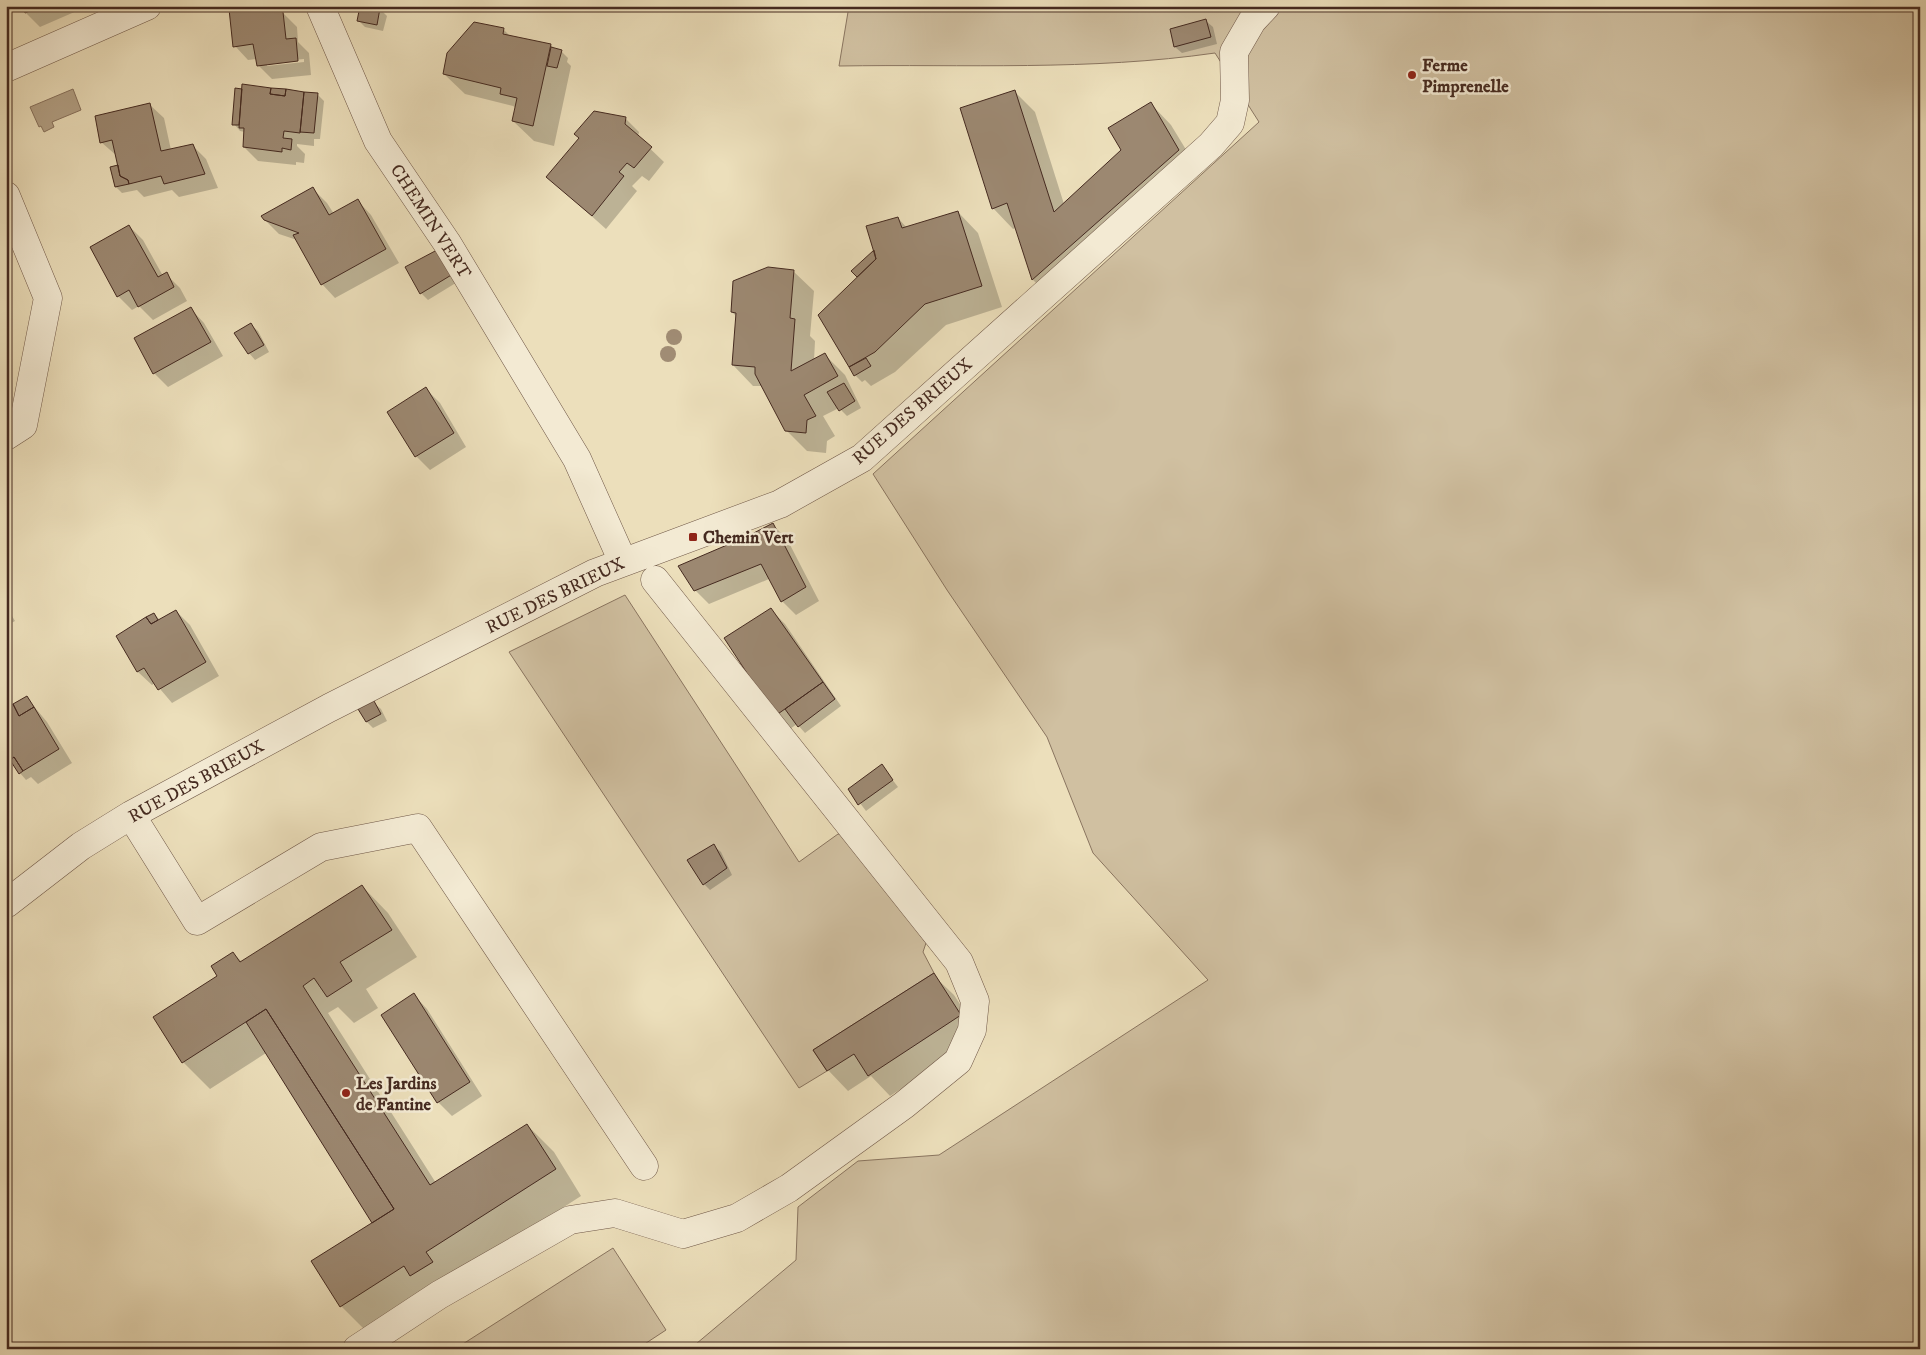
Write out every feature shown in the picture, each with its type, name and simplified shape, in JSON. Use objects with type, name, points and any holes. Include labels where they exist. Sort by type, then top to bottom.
[{"type":"street","points":[[6,68],[147,6]]},
{"type":"street","name":"CHEMIN VERT","points":[[320,6],[378,141],[447,242],[577,459],[623,562]]},
{"type":"street","name":"RUE DES BRIEUX","points":[[6,904],[81,846],[131,815],[329,708],[595,572],[780,504],[862,458],[1211,145],[1230,123],[1234,108],[1234,52],[1252,21],[1266,6]]},
{"type":"street","points":[[6,196],[48,298],[23,425],[6,436]]},
{"type":"street","points":[[356,1349],[439,1295],[570,1220],[615,1213],[684,1234],[737,1218],[789,1188],[904,1105],[958,1062],[972,1030],[975,1001],[959,962],[655,580]]},
{"type":"street","points":[[131,815],[197,921],[321,847],[418,828],[644,1166]]},
{"type":"shaded area","points":[[849,6],[1920,6],[1920,1349],[690,1349],[796,1260],[798,1207],[858,1161],[939,1155],[1208,980],[1093,853],[1047,737],[947,590],[873,474],[1259,122],[1215,53],[1168,59],[1027,66],[839,66]]},
{"type":"shaded area","points":[[73,89],[81,110],[52,122],[54,127],[44,132],[41,126],[39,127],[30,107]]},
{"type":"shaded area","points":[[625,595],[799,862],[838,834],[847,836],[926,943],[923,952],[934,973],[813,1050],[827,1071],[799,1088],[509,652]]},
{"type":"shaded area","points":[[613,1248],[666,1330],[637,1349],[455,1349]]},
{"type":"building","points":[[22,6],[42,6],[25,13]]},
{"type":"building","points":[[232,6],[262,6],[283,12],[286,39],[296,38],[298,61],[257,66],[253,44],[233,47],[229,9]]},
{"type":"building","points":[[360,6],[380,8],[377,25],[357,21]]},
{"type":"building","points":[[1206,19],[1211,37],[1174,47],[1170,29]]},
{"type":"building","points":[[474,22],[504,28],[503,34],[551,44],[533,126],[512,121],[517,98],[500,94],[501,88],[443,74],[447,53]]},
{"type":"building","points":[[551,47],[562,50],[557,68],[547,66]]},
{"type":"building","points":[[242,84],[271,88],[270,94],[285,96],[286,89],[304,92],[300,133],[284,131],[283,138],[292,139],[291,150],[282,148],[282,152],[243,147],[244,128],[239,128]]},
{"type":"building","points":[[235,88],[242,89],[239,125],[232,125]]},
{"type":"building","points":[[271,88],[286,89],[285,96],[270,94]]},
{"type":"building","points":[[1015,90],[1054,212],[1121,150],[1108,128],[1151,102],[1179,150],[1032,280],[1007,203],[992,209],[960,108]]},
{"type":"building","points":[[304,92],[318,93],[314,133],[300,132]]},
{"type":"building","points":[[150,103],[161,151],[193,144],[205,174],[164,184],[161,176],[129,184],[128,180],[120,176],[112,140],[100,143],[95,116]]},
{"type":"building","points":[[594,111],[626,117],[625,124],[652,147],[634,168],[627,163],[619,172],[624,176],[592,216],[546,177],[579,138],[574,134]]},
{"type":"building","points":[[118,165],[120,176],[128,180],[129,184],[115,187],[110,167]]},
{"type":"building","points":[[313,187],[329,215],[358,199],[386,249],[321,285],[293,235],[299,233],[264,220],[261,216]]},
{"type":"building","points":[[958,211],[982,286],[925,304],[875,352],[849,367],[818,315],[876,259],[866,226],[898,217],[902,228]]},
{"type":"building","points":[[129,225],[158,277],[167,272],[174,287],[138,307],[129,290],[117,297],[90,247]]},
{"type":"building","points":[[437,250],[453,274],[420,294],[405,267]]},
{"type":"building","points":[[874,250],[876,259],[857,277],[851,271]]},
{"type":"building","points":[[768,267],[794,270],[790,318],[795,319],[791,371],[825,353],[838,376],[804,395],[816,416],[807,420],[806,433],[785,431],[755,374],[755,367],[732,365],[736,313],[731,312],[733,281]]},
{"type":"building","points":[[191,307],[211,342],[153,374],[134,338]]},
{"type":"building","points":[[251,323],[264,345],[248,354],[234,333]]},
{"type":"building","points":[[866,358],[871,366],[854,376],[849,367]]},
{"type":"building","points":[[844,383],[855,401],[839,411],[827,392]]},
{"type":"building","points":[[426,387],[454,433],[415,457],[387,412]]},
{"type":"building","points":[[773,523],[806,587],[781,602],[761,564],[694,591],[678,566],[748,536]]},
{"type":"building","points":[[771,608],[823,682],[775,716],[724,638]]},
{"type":"building","points":[[176,610],[206,662],[158,690],[144,668],[137,672],[116,636],[146,617],[151,624]]},
{"type":"building","points":[[154,613],[158,620],[151,624],[146,617]]},
{"type":"building","points":[[823,682],[835,699],[798,727],[785,709]]},
{"type":"building","points":[[27,696],[34,707],[19,716],[13,704]]},
{"type":"building","points":[[374,701],[381,714],[366,722],[358,709]]},
{"type":"building","points":[[13,704],[19,716],[34,707],[59,749],[23,771],[14,757],[10,760],[6,753],[6,708]]},
{"type":"building","points":[[14,757],[23,771],[19,774],[10,760]]},
{"type":"building","points":[[882,764],[893,780],[858,805],[848,789]]},
{"type":"building","points":[[714,844],[727,868],[703,885],[687,860]]},
{"type":"building","name":"Les Jardins de Fantine","points":[[362,885],[392,930],[340,962],[352,981],[327,997],[314,978],[303,986],[430,1185],[527,1124],[556,1169],[426,1252],[433,1262],[410,1276],[404,1266],[340,1307],[311,1261],[394,1209],[266,1009],[182,1063],[153,1017],[217,976],[211,966],[233,952],[240,962]]},
{"type":"building","points":[[934,973],[961,1015],[868,1076],[854,1054],[827,1071],[813,1050]]},
{"type":"building","points":[[414,993],[470,1082],[437,1103],[381,1015]]},
{"type":"building","points":[[266,1009],[394,1209],[372,1223],[246,1022]]},
{"type":"place","name":"Ferme Pimprenelle","points":[[1412,75]]},
{"type":"place","name":"Chemin Vert","points":[[693,537]]},
{"type":"place","name":"Les Jardins de Fantine","points":[[346,1093]]}]
